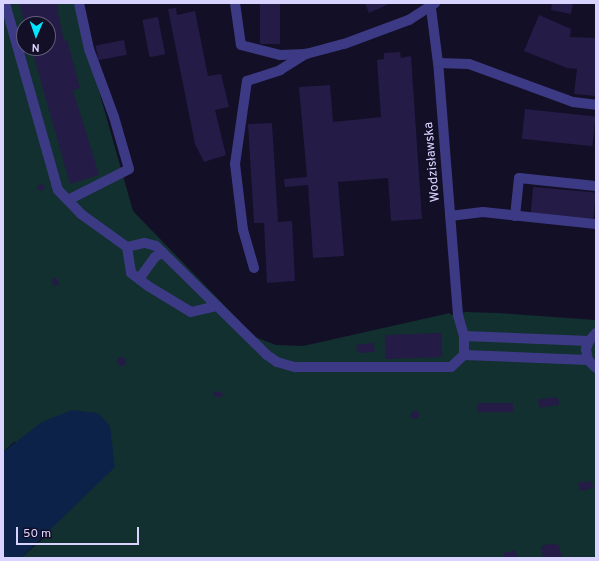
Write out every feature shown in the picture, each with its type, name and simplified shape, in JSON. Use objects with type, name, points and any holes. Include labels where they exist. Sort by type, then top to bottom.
[{"type":"street","points":[[5,3],[58,190],[81,214],[126,247],[128,264],[132,273],[138,279],[191,312],[217,306]]},
{"type":"street","points":[[68,200],[129,168],[114,117],[89,49],[79,3]]},
{"type":"street","name":"Wodzisławska","points":[[234,3],[241,45],[280,55],[306,54],[344,44],[409,20],[433,6],[458,314],[464,336],[464,355]]},
{"type":"street","points":[[254,268],[243,230],[235,164],[247,81],[280,70],[306,54]]},
{"type":"street","points":[[438,63],[468,64],[573,102],[596,105]]},
{"type":"street","points":[[515,216],[519,178],[596,186]]},
{"type":"street","points":[[450,216],[483,212],[596,224]]},
{"type":"street","points":[[126,247],[145,243],[156,246],[267,356],[288,366],[451,367],[464,355],[588,360]]},
{"type":"street","points":[[138,279],[155,257],[163,252]]},
{"type":"street","points":[[596,333],[589,341],[586,349],[588,360],[596,368]]},
{"type":"street","points":[[464,336],[589,341]]},
{"type":"green space","points":[[3,3],[74,3],[133,211],[255,337],[276,345],[303,346],[450,313],[451,315],[466,312],[596,320],[596,558],[21,558],[46,536],[15,441],[3,452]]},
{"type":"water","points":[[72,410],[98,413],[110,426],[115,467],[21,558],[3,558],[3,452],[42,422]]},
{"type":"building","points":[[19,3],[56,3],[64,41],[67,40],[80,88],[73,90],[99,175],[70,184],[34,56],[56,56],[56,16],[23,16]]},
{"type":"building","points":[[260,3],[280,3],[280,44],[260,44]]},
{"type":"building","points":[[365,3],[391,3],[369,13]]},
{"type":"building","points":[[552,3],[573,3],[571,14],[551,10]]},
{"type":"building","points":[[176,8],[177,15],[195,11],[208,76],[221,74],[229,107],[215,110],[226,155],[204,162],[195,144],[168,9]]},
{"type":"building","points":[[539,15],[571,29],[570,37],[596,38],[596,96],[574,94],[577,69],[567,68],[524,51]]},
{"type":"building","points":[[158,17],[165,54],[150,57],[142,20]]},
{"type":"building","points":[[124,40],[127,55],[98,60],[96,46]]},
{"type":"building","points":[[400,52],[401,58],[411,56],[422,219],[391,221],[388,178],[338,182],[344,256],[313,258],[308,185],[285,187],[284,179],[307,177],[299,87],[330,85],[333,122],[381,117],[377,60],[384,59],[384,53]]},
{"type":"building","points":[[525,109],[596,116],[592,146],[522,139]]},
{"type":"building","points":[[272,123],[278,222],[292,221],[295,281],[267,283],[264,223],[254,223],[248,124]]},
{"type":"building","points":[[41,183],[45,187],[41,191],[37,187]]},
{"type":"building","points":[[533,187],[596,192],[593,219],[531,214]]},
{"type":"building","points":[[56,277],[59,285],[54,286],[51,279]]},
{"type":"building","points":[[441,333],[442,357],[386,359],[385,335]]},
{"type":"building","points":[[373,343],[375,352],[358,353],[356,345]]},
{"type":"building","points":[[121,356],[126,361],[121,366],[116,361]]},
{"type":"building","points":[[214,391],[223,393],[222,397],[214,397]]},
{"type":"building","points":[[558,397],[559,405],[539,407],[538,399]]},
{"type":"building","points":[[477,403],[513,403],[513,412],[477,412]]},
{"type":"building","points":[[413,411],[417,411],[419,415],[417,419],[413,419],[411,417],[411,413]]},
{"type":"building","points":[[592,481],[593,488],[580,491],[578,483]]},
{"type":"building","points":[[552,544],[559,545],[562,557],[543,558],[541,546]]},
{"type":"building","points":[[516,550],[517,558],[504,558],[504,553]]}]
